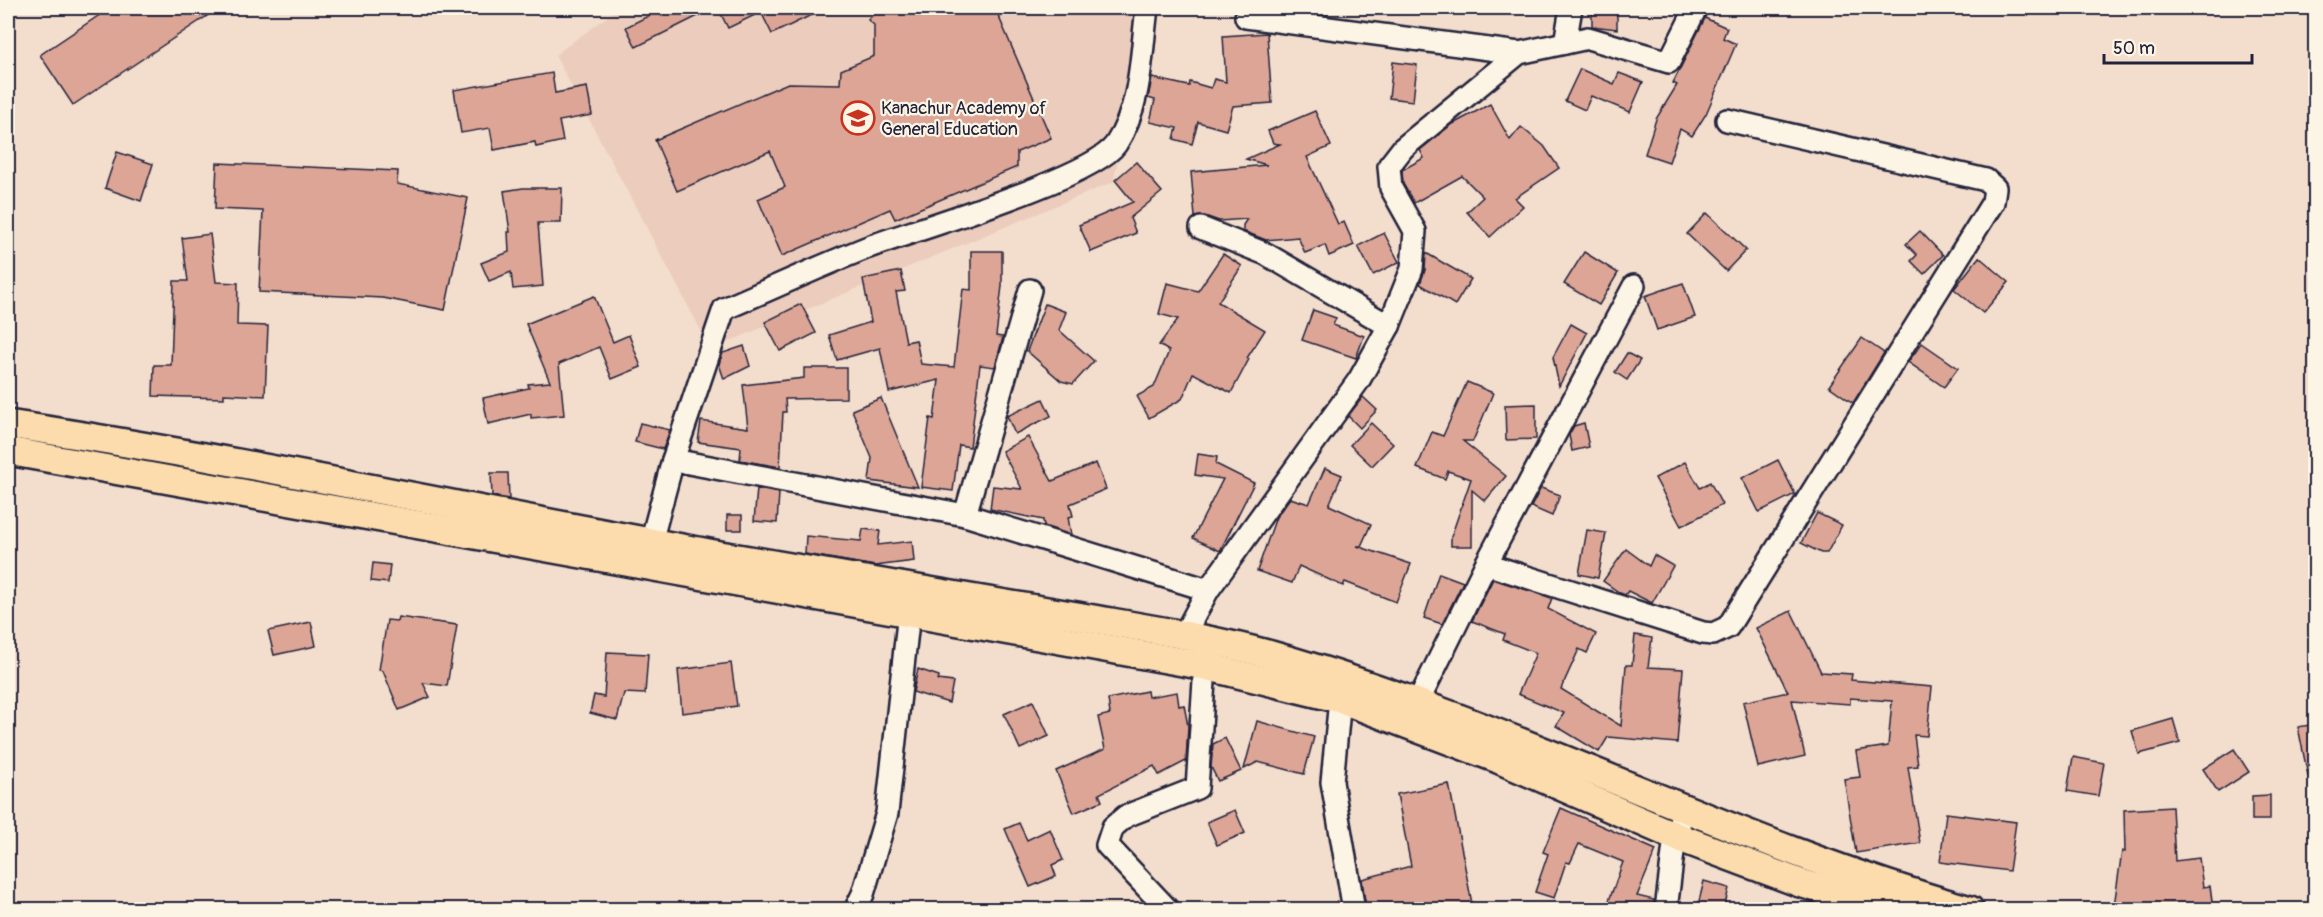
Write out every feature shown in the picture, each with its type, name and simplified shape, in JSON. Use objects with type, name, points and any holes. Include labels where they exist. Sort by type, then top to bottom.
[{"type":"main road","points":[[8,424],[116,441],[393,506],[1111,636],[1205,666],[1340,699],[1498,759],[1675,836],[1800,883],[1891,909]]},
{"type":"main road","points":[[8,451],[651,542],[715,566],[909,612],[1111,636],[1184,635],[1307,666],[1418,702],[1684,810],[1848,873],[1970,909]]},
{"type":"street","points":[[651,542],[673,460],[724,309],[866,249],[1065,177],[1105,156],[1116,144],[1131,114],[1138,84],[1147,8]]},
{"type":"street","points":[[1565,43],[1571,8]]},
{"type":"street","points":[[1246,17],[1520,53],[1588,38],[1669,62],[1696,8]]},
{"type":"street","points":[[1184,635],[1208,590],[1359,380],[1389,326],[1412,269],[1415,231],[1391,188],[1389,166],[1403,148],[1520,53]]},
{"type":"street","points":[[1486,564],[1703,633],[1721,632],[1728,627],[1993,202],[1995,188],[1986,180],[1727,120]]},
{"type":"street","points":[[1201,228],[1266,254],[1389,326]]},
{"type":"street","points":[[1418,702],[1486,564],[1634,286]]},
{"type":"street","points":[[965,515],[1030,290]]},
{"type":"street","points":[[673,460],[965,515],[1208,590]]},
{"type":"street","points":[[855,909],[863,894],[887,813],[909,612]]},
{"type":"street","points":[[1168,909],[1107,845],[1113,827],[1126,816],[1197,788],[1205,666]]},
{"type":"street","points":[[1340,699],[1332,782],[1354,909]]},
{"type":"street","points":[[1666,909],[1675,836],[1684,810]]},
{"type":"shaded area","name":"Kanachur Academy of General Education","points":[[619,8],[1152,8],[1113,182],[711,349],[555,55]]},
{"type":"building","points":[[110,8],[219,8],[73,105],[40,55]]},
{"type":"building","points":[[664,8],[714,8],[636,47],[626,27]]},
{"type":"building","points":[[718,8],[826,8],[772,34],[761,12],[728,28]]},
{"type":"building","points":[[879,8],[995,8],[1051,138],[1017,152],[1017,167],[895,219],[890,209],[782,256],[758,199],[785,187],[770,151],[677,191],[655,140],[788,83],[840,84],[841,70],[874,56],[874,25],[868,20]]},
{"type":"building","points":[[1592,8],[1617,8],[1617,29],[1592,26]]},
{"type":"building","points":[[1705,18],[1727,28],[1723,38],[1736,44],[1706,114],[1692,136],[1680,129],[1669,162],[1645,154],[1656,119],[1677,85],[1673,83]]},
{"type":"building","points":[[1267,33],[1272,103],[1233,106],[1226,130],[1198,122],[1192,144],[1174,139],[1177,128],[1150,122],[1155,100],[1148,98],[1152,78],[1189,86],[1190,82],[1211,88],[1214,79],[1226,82],[1223,36]]},
{"type":"building","points":[[1393,62],[1417,65],[1413,101],[1389,98]]},
{"type":"building","points":[[1580,69],[1614,84],[1619,73],[1643,82],[1630,112],[1591,96],[1585,110],[1565,101]]},
{"type":"building","points":[[552,73],[555,93],[587,87],[592,115],[559,121],[563,141],[536,147],[535,142],[494,150],[490,128],[461,133],[454,90]]},
{"type":"building","points":[[1490,104],[1510,140],[1521,127],[1544,146],[1559,168],[1515,198],[1523,206],[1490,237],[1467,212],[1483,197],[1462,176],[1414,203],[1403,184],[1402,170],[1424,158],[1420,150],[1451,125]]},
{"type":"building","points":[[1315,111],[1331,146],[1307,157],[1338,224],[1344,222],[1354,245],[1329,256],[1325,245],[1305,253],[1298,237],[1266,240],[1243,231],[1243,225],[1247,219],[1219,221],[1205,216],[1195,217],[1191,172],[1267,165],[1246,159],[1280,144],[1273,143],[1268,131]]},
{"type":"building","points":[[117,152],[153,164],[141,201],[105,188]]},
{"type":"building","points":[[1136,162],[1162,192],[1130,218],[1136,233],[1091,252],[1079,225],[1133,202],[1115,180]]},
{"type":"building","points":[[217,163],[398,171],[397,184],[468,198],[445,310],[383,298],[259,292],[263,211],[215,209]]},
{"type":"building","points":[[523,188],[562,188],[561,223],[538,223],[543,286],[513,289],[511,272],[489,281],[481,263],[509,252],[508,232],[510,232],[504,191]]},
{"type":"building","points":[[1707,213],[1746,250],[1726,271],[1687,234]]},
{"type":"building","points":[[1920,231],[1943,255],[1924,274],[1911,261],[1917,255],[1906,244]]},
{"type":"building","points":[[1384,233],[1399,262],[1373,275],[1358,246]]},
{"type":"building","points":[[210,234],[216,282],[238,283],[237,325],[268,326],[265,396],[224,394],[224,398],[153,396],[154,365],[171,365],[174,281],[188,281],[182,238]]},
{"type":"building","points":[[971,251],[1002,251],[1002,286],[996,336],[1003,337],[995,367],[980,365],[970,447],[959,445],[953,491],[921,487],[930,418],[934,419],[939,380],[889,392],[880,348],[837,360],[829,335],[871,322],[863,279],[901,271],[905,291],[896,292],[906,342],[916,340],[921,364],[954,367],[963,289],[971,290]]},
{"type":"building","points":[[1584,252],[1618,273],[1599,305],[1564,284]]},
{"type":"building","points":[[1426,253],[1471,279],[1455,305],[1420,284],[1425,270]]},
{"type":"building","points":[[1223,254],[1242,266],[1218,302],[1265,330],[1247,358],[1249,359],[1231,393],[1193,373],[1182,399],[1149,418],[1137,396],[1154,387],[1169,351],[1159,345],[1178,319],[1159,314],[1167,283],[1198,291]]},
{"type":"building","points":[[1979,257],[2009,282],[1983,313],[1954,289]]},
{"type":"building","points":[[1683,283],[1695,317],[1657,330],[1645,296]]},
{"type":"building","points":[[594,296],[613,342],[629,335],[641,367],[612,379],[599,347],[559,364],[564,415],[531,418],[531,414],[488,424],[483,398],[529,388],[528,384],[550,382],[526,324]]},
{"type":"building","points":[[801,304],[816,333],[780,351],[765,322]]},
{"type":"building","points":[[1045,304],[1066,312],[1059,330],[1094,361],[1073,384],[1061,381],[1027,351]]},
{"type":"building","points":[[1313,310],[1336,318],[1333,325],[1364,336],[1356,358],[1302,340]]},
{"type":"building","points":[[1571,324],[1587,333],[1559,386],[1553,357]]},
{"type":"building","points":[[1862,338],[1884,353],[1853,403],[1829,386]]},
{"type":"building","points":[[1922,343],[1958,368],[1944,387],[1908,362]]},
{"type":"building","points":[[744,346],[750,366],[724,379],[719,364],[723,353]]},
{"type":"building","points":[[1627,353],[1640,360],[1627,380],[1615,372]]},
{"type":"building","points":[[804,368],[846,368],[846,398],[785,399],[786,412],[783,412],[780,467],[740,460],[741,448],[698,442],[701,421],[748,428],[743,385],[804,378]]},
{"type":"building","points":[[1467,382],[1493,393],[1473,441],[1463,441],[1506,476],[1485,501],[1472,490],[1472,546],[1451,546],[1451,537],[1471,479],[1448,471],[1445,479],[1417,468],[1432,432],[1443,436]]},
{"type":"building","points":[[1363,397],[1377,410],[1360,428],[1348,416]]},
{"type":"building","points":[[881,398],[918,487],[869,481],[872,458],[852,410]]},
{"type":"building","points":[[1043,399],[1051,416],[1015,434],[1007,416]]},
{"type":"building","points":[[1536,404],[1536,439],[1506,440],[1505,405]]},
{"type":"building","points":[[640,423],[670,430],[663,449],[635,442]]},
{"type":"building","points":[[1371,423],[1393,444],[1372,466],[1350,445]]},
{"type":"building","points":[[1584,423],[1589,447],[1572,451],[1569,435],[1574,426]]},
{"type":"building","points":[[1028,437],[1052,481],[1096,463],[1106,489],[1070,504],[1073,516],[1068,517],[1071,535],[1044,526],[1043,520],[990,509],[993,486],[1022,489],[1002,451]]},
{"type":"building","points":[[1198,454],[1217,457],[1216,464],[1254,483],[1220,551],[1193,538],[1223,479],[1195,475]]},
{"type":"building","points":[[1778,460],[1795,494],[1759,512],[1742,478]]},
{"type":"building","points":[[1685,462],[1700,488],[1710,482],[1722,505],[1681,526],[1655,478]]},
{"type":"building","points":[[1325,468],[1342,475],[1329,505],[1371,524],[1361,546],[1357,546],[1411,564],[1396,602],[1345,582],[1343,586],[1299,566],[1292,583],[1257,571],[1276,517],[1290,498],[1309,504]]},
{"type":"building","points":[[491,473],[508,473],[509,499],[492,496]]},
{"type":"building","points":[[1541,488],[1560,495],[1552,516],[1531,507]]},
{"type":"building","points":[[757,489],[779,493],[777,523],[754,521]]},
{"type":"building","points":[[1817,513],[1842,525],[1827,553],[1821,553],[1801,543]]},
{"type":"building","points":[[727,515],[742,515],[742,530],[727,530]]},
{"type":"building","points":[[863,529],[880,531],[878,545],[912,541],[914,561],[875,566],[805,554],[806,536],[861,541]]},
{"type":"building","points":[[1587,530],[1606,533],[1598,578],[1579,574]]},
{"type":"building","points":[[1626,549],[1649,566],[1654,555],[1673,566],[1652,603],[1628,591],[1625,595],[1620,593],[1603,581]]},
{"type":"building","points":[[373,563],[390,565],[388,583],[371,581]]},
{"type":"building","points":[[1439,573],[1463,582],[1442,624],[1424,618]]},
{"type":"building","points":[[1493,579],[1552,598],[1548,609],[1596,634],[1587,653],[1579,649],[1561,689],[1621,726],[1626,665],[1632,665],[1635,635],[1652,638],[1648,667],[1683,669],[1677,743],[1608,737],[1599,752],[1556,726],[1564,713],[1518,694],[1536,653],[1503,640],[1505,634],[1472,621]]},
{"type":"building","points":[[1791,611],[1821,672],[1852,674],[1851,680],[1932,687],[1927,736],[1914,735],[1918,766],[1908,767],[1920,843],[1856,853],[1844,779],[1860,777],[1856,751],[1888,746],[1892,701],[1850,698],[1850,704],[1792,700],[1805,756],[1758,767],[1743,702],[1788,692],[1756,628]]},
{"type":"building","points":[[398,617],[457,625],[447,686],[423,683],[430,697],[399,710],[383,671],[379,670],[387,620],[397,621]]},
{"type":"building","points":[[311,622],[316,646],[274,655],[268,631]]},
{"type":"building","points":[[607,652],[648,654],[645,694],[624,693],[617,720],[590,713],[594,695],[604,697]]},
{"type":"building","points":[[731,663],[737,706],[682,713],[678,670]]},
{"type":"building","points":[[918,669],[939,676],[938,680],[953,682],[949,703],[913,692]]},
{"type":"building","points":[[1147,691],[1148,697],[1177,692],[1179,706],[1184,705],[1188,726],[1186,761],[1159,775],[1154,766],[1099,794],[1102,801],[1074,813],[1056,771],[1105,749],[1098,717],[1110,714],[1108,699]]},
{"type":"building","points":[[1033,701],[1049,736],[1020,749],[1004,714]]},
{"type":"building","points":[[2173,719],[2180,743],[2139,754],[2132,731]]},
{"type":"building","points":[[1257,721],[1314,737],[1304,774],[1258,762],[1244,769]]},
{"type":"building","points":[[2316,724],[2316,775],[2308,776],[2298,727]]},
{"type":"building","points":[[1225,738],[1241,771],[1218,781],[1211,767],[1213,744]]},
{"type":"building","points":[[2234,749],[2249,772],[2218,792],[2203,769]]},
{"type":"building","points":[[2073,757],[2104,763],[2098,796],[2067,791]]},
{"type":"building","points":[[1449,784],[1473,909],[1366,909],[1362,879],[1411,866],[1397,794]]},
{"type":"building","points":[[2270,795],[2270,820],[2252,820],[2252,796]]},
{"type":"building","points":[[2172,807],[2175,861],[2199,858],[2203,887],[2210,886],[2213,909],[2140,909],[2114,906],[2122,851],[2125,852],[2124,810]]},
{"type":"building","points":[[1561,808],[1656,850],[1637,896],[1654,900],[1653,909],[1606,909],[1623,862],[1579,844],[1570,863],[1566,862],[1554,898],[1535,892],[1548,854],[1543,852]]},
{"type":"building","points":[[1235,810],[1245,833],[1217,845],[1207,822]]},
{"type":"building","points":[[1946,813],[2016,822],[2009,871],[1940,862]]},
{"type":"building","points":[[1019,823],[1027,840],[1050,829],[1063,860],[1052,865],[1056,876],[1030,887],[1005,829]]},
{"type":"building","points":[[1704,881],[1729,888],[1724,909],[1697,909]]},
{"type":"place","name":"Kanachur Academy of General Education","points":[[858,118]]}]
